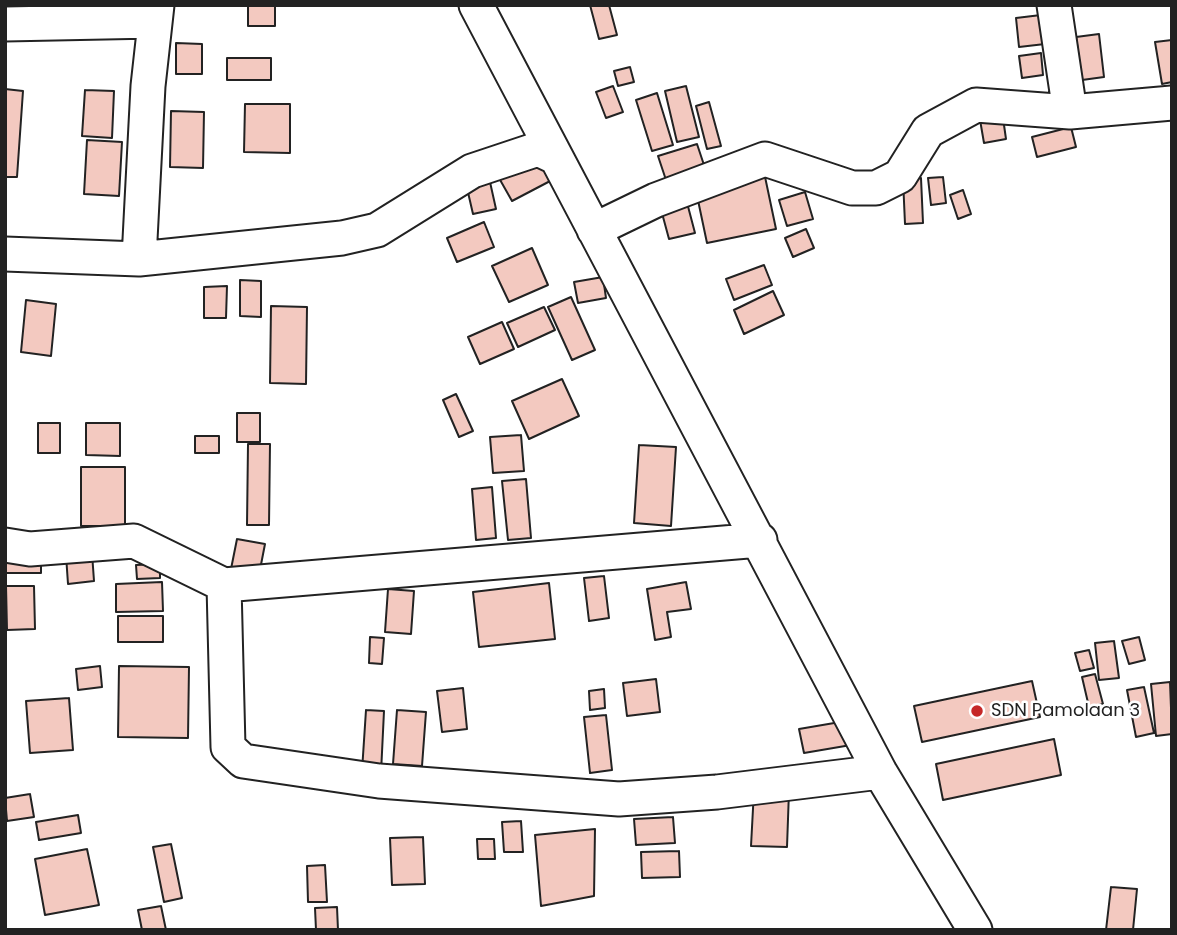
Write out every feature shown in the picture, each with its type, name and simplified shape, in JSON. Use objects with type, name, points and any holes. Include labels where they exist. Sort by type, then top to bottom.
[{"type":"street","points":[[475,5],[760,540],[880,772],[975,930]]},
{"type":"street","points":[[1054,5],[1070,112]]},
{"type":"street","points":[[5,24],[156,13],[148,86],[139,259]]},
{"type":"street","points":[[594,230],[656,200],[765,159],[852,188],[876,188],[900,176],[929,131],[975,105],[1070,112],[1172,103]]},
{"type":"street","points":[[5,254],[139,259],[342,238],[377,230],[472,171],[538,149],[555,157]]},
{"type":"street","points":[[5,545],[30,549],[134,541],[224,585],[760,540]]},
{"type":"street","points":[[224,585],[228,747],[243,761],[379,781],[619,799],[757,788],[880,772]]},
{"type":"building","points":[[248,5],[275,5],[275,26],[248,26]]},
{"type":"building","points":[[590,5],[609,5],[617,35],[599,39]]},
{"type":"building","points":[[1041,15],[1045,44],[1019,47],[1016,18]]},
{"type":"building","points":[[1099,34],[1104,77],[1082,80],[1076,37]]},
{"type":"building","points":[[1172,40],[1172,82],[1162,84],[1155,42]]},
{"type":"building","points":[[176,43],[202,44],[202,74],[176,74]]},
{"type":"building","points":[[1041,53],[1043,75],[1022,78],[1019,56]]},
{"type":"building","points":[[227,58],[271,58],[271,80],[227,80]]},
{"type":"building","points":[[630,67],[634,82],[618,86],[614,71]]},
{"type":"building","points":[[613,86],[623,112],[606,118],[596,92]]},
{"type":"building","points":[[686,86],[699,137],[677,142],[665,91]]},
{"type":"building","points":[[5,89],[23,91],[17,177],[5,177]]},
{"type":"building","points":[[85,90],[114,91],[112,138],[82,136]]},
{"type":"building","points":[[657,93],[673,145],[652,151],[636,100]]},
{"type":"building","points":[[709,102],[721,146],[707,149],[696,106]]},
{"type":"building","points":[[245,104],[290,104],[290,153],[244,152]]},
{"type":"building","points":[[171,111],[204,112],[203,168],[170,167]]},
{"type":"building","points":[[1002,111],[1006,139],[984,143],[979,114]]},
{"type":"building","points":[[1071,127],[1076,147],[1037,157],[1032,137]]},
{"type":"building","points":[[87,140],[122,142],[119,196],[84,194]]},
{"type":"building","points":[[697,144],[707,174],[668,186],[658,156]]},
{"type":"building","points":[[541,155],[554,179],[512,201],[499,178]]},
{"type":"building","points":[[764,172],[776,229],[707,243],[695,186]]},
{"type":"building","points":[[943,177],[946,203],[931,205],[928,178]]},
{"type":"building","points":[[921,178],[923,223],[905,224],[903,179]]},
{"type":"building","points":[[490,182],[496,209],[473,214],[467,188]]},
{"type":"building","points":[[963,190],[971,214],[958,219],[950,195]]},
{"type":"building","points":[[805,192],[813,219],[787,226],[779,200]]},
{"type":"building","points":[[685,195],[695,233],[669,239],[659,202]]},
{"type":"building","points":[[484,222],[494,247],[457,262],[447,238]]},
{"type":"building","points":[[806,229],[814,248],[793,257],[785,238]]},
{"type":"building","points":[[532,248],[548,285],[509,302],[492,266]]},
{"type":"building","points":[[764,265],[772,285],[734,300],[726,279]]},
{"type":"building","points":[[603,277],[606,298],[578,303],[574,282]]},
{"type":"building","points":[[240,280],[261,281],[261,317],[240,316]]},
{"type":"building","points":[[227,286],[226,318],[204,318],[204,287]]},
{"type":"building","points":[[773,291],[784,315],[744,334],[734,310]]},
{"type":"building","points":[[571,297],[595,350],[572,360],[548,307]]},
{"type":"building","points":[[26,300],[56,304],[51,356],[21,352]]},
{"type":"building","points":[[271,306],[307,307],[306,384],[270,383]]},
{"type":"building","points":[[544,307],[555,330],[518,347],[507,323]]},
{"type":"building","points":[[502,322],[514,349],[480,364],[468,337]]},
{"type":"building","points":[[562,379],[579,416],[529,439],[512,401]]},
{"type":"building","points":[[456,394],[473,431],[459,437],[443,400]]},
{"type":"building","points":[[237,413],[260,413],[260,442],[237,442]]},
{"type":"building","points":[[38,423],[60,423],[60,453],[38,453]]},
{"type":"building","points":[[86,423],[120,423],[120,456],[86,455]]},
{"type":"building","points":[[521,435],[524,471],[493,473],[490,437]]},
{"type":"building","points":[[195,436],[219,436],[219,453],[195,453]]},
{"type":"building","points":[[248,444],[270,444],[269,525],[247,525]]},
{"type":"building","points":[[639,445],[676,447],[671,526],[634,523]]},
{"type":"building","points":[[81,467],[125,467],[125,526],[81,526]]},
{"type":"building","points":[[526,479],[531,538],[508,540],[502,481]]},
{"type":"building","points":[[492,487],[496,538],[476,540],[472,489]]},
{"type":"building","points":[[237,539],[265,544],[258,580],[230,574]]},
{"type":"building","points":[[5,553],[41,553],[41,573],[5,573]]},
{"type":"building","points":[[92,553],[94,581],[68,584],[66,555]]},
{"type":"building","points":[[160,564],[160,578],[137,579],[136,565]]},
{"type":"building","points":[[604,576],[609,618],[589,621],[584,578]]},
{"type":"building","points":[[162,582],[163,611],[116,612],[116,584]]},
{"type":"building","points":[[686,582],[691,609],[667,612],[671,637],[655,640],[647,589]]},
{"type":"building","points":[[549,583],[555,639],[479,647],[473,592]]},
{"type":"building","points":[[6,586],[34,586],[35,629],[7,630]]},
{"type":"building","points":[[388,589],[414,591],[411,634],[385,632]]},
{"type":"building","points":[[118,616],[163,616],[163,642],[118,642]]},
{"type":"building","points":[[370,637],[384,638],[382,664],[369,663]]},
{"type":"building","points":[[1139,637],[1145,660],[1129,664],[1122,641]]},
{"type":"building","points":[[1114,641],[1119,678],[1099,680],[1095,643]]},
{"type":"building","points":[[1089,650],[1094,668],[1080,671],[1075,653]]},
{"type":"building","points":[[100,666],[102,687],[78,690],[76,669]]},
{"type":"building","points":[[119,666],[189,667],[188,738],[118,737]]},
{"type":"building","points":[[1095,674],[1103,704],[1089,707],[1082,677]]},
{"type":"building","points":[[656,679],[660,712],[627,716],[623,683]]},
{"type":"building","name":"SDN Pamolaan 3","points":[[1032,681],[1040,717],[922,742],[914,706]]},
{"type":"building","points":[[1170,682],[1172,734],[1156,736],[1151,684]]},
{"type":"building","points":[[1144,687],[1154,733],[1136,737],[1127,690]]},
{"type":"building","points":[[463,688],[467,729],[442,732],[437,691]]},
{"type":"building","points":[[604,689],[605,708],[590,710],[589,691]]},
{"type":"building","points":[[69,698],[73,750],[30,753],[26,701]]},
{"type":"building","points":[[366,710],[384,711],[381,773],[362,771]]},
{"type":"building","points":[[397,710],[426,712],[422,766],[393,764]]},
{"type":"building","points":[[606,715],[612,770],[590,773],[584,717]]},
{"type":"building","points":[[846,721],[851,745],[804,753],[799,729]]},
{"type":"building","name":"SDN Pamolaan 3","points":[[1054,739],[1061,775],[943,800],[936,764]]},
{"type":"building","points":[[754,790],[789,791],[787,847],[751,846]]},
{"type":"building","points":[[30,794],[34,817],[7,821],[5,798]]},
{"type":"building","points":[[78,815],[81,833],[39,840],[36,822]]},
{"type":"building","points":[[673,817],[675,843],[636,845],[634,819]]},
{"type":"building","points":[[521,821],[523,852],[504,852],[502,822]]},
{"type":"building","points":[[595,829],[594,896],[541,906],[535,835]]},
{"type":"building","points":[[423,837],[425,884],[392,885],[390,838]]},
{"type":"building","points":[[477,839],[494,839],[495,859],[478,859]]},
{"type":"building","points":[[171,844],[182,898],[164,902],[153,847]]},
{"type":"building","points":[[87,849],[99,905],[45,915],[35,859]]},
{"type":"building","points":[[679,851],[680,877],[642,878],[641,852]]},
{"type":"building","points":[[325,865],[327,902],[308,902],[307,866]]},
{"type":"building","points":[[1111,887],[1137,889],[1133,930],[1106,930]]},
{"type":"building","points":[[161,906],[166,930],[142,930],[138,910]]},
{"type":"building","points":[[337,907],[338,930],[316,930],[315,908]]},
{"type":"place","name":"SDN Pamolaan 3","points":[[977,711]]}]
